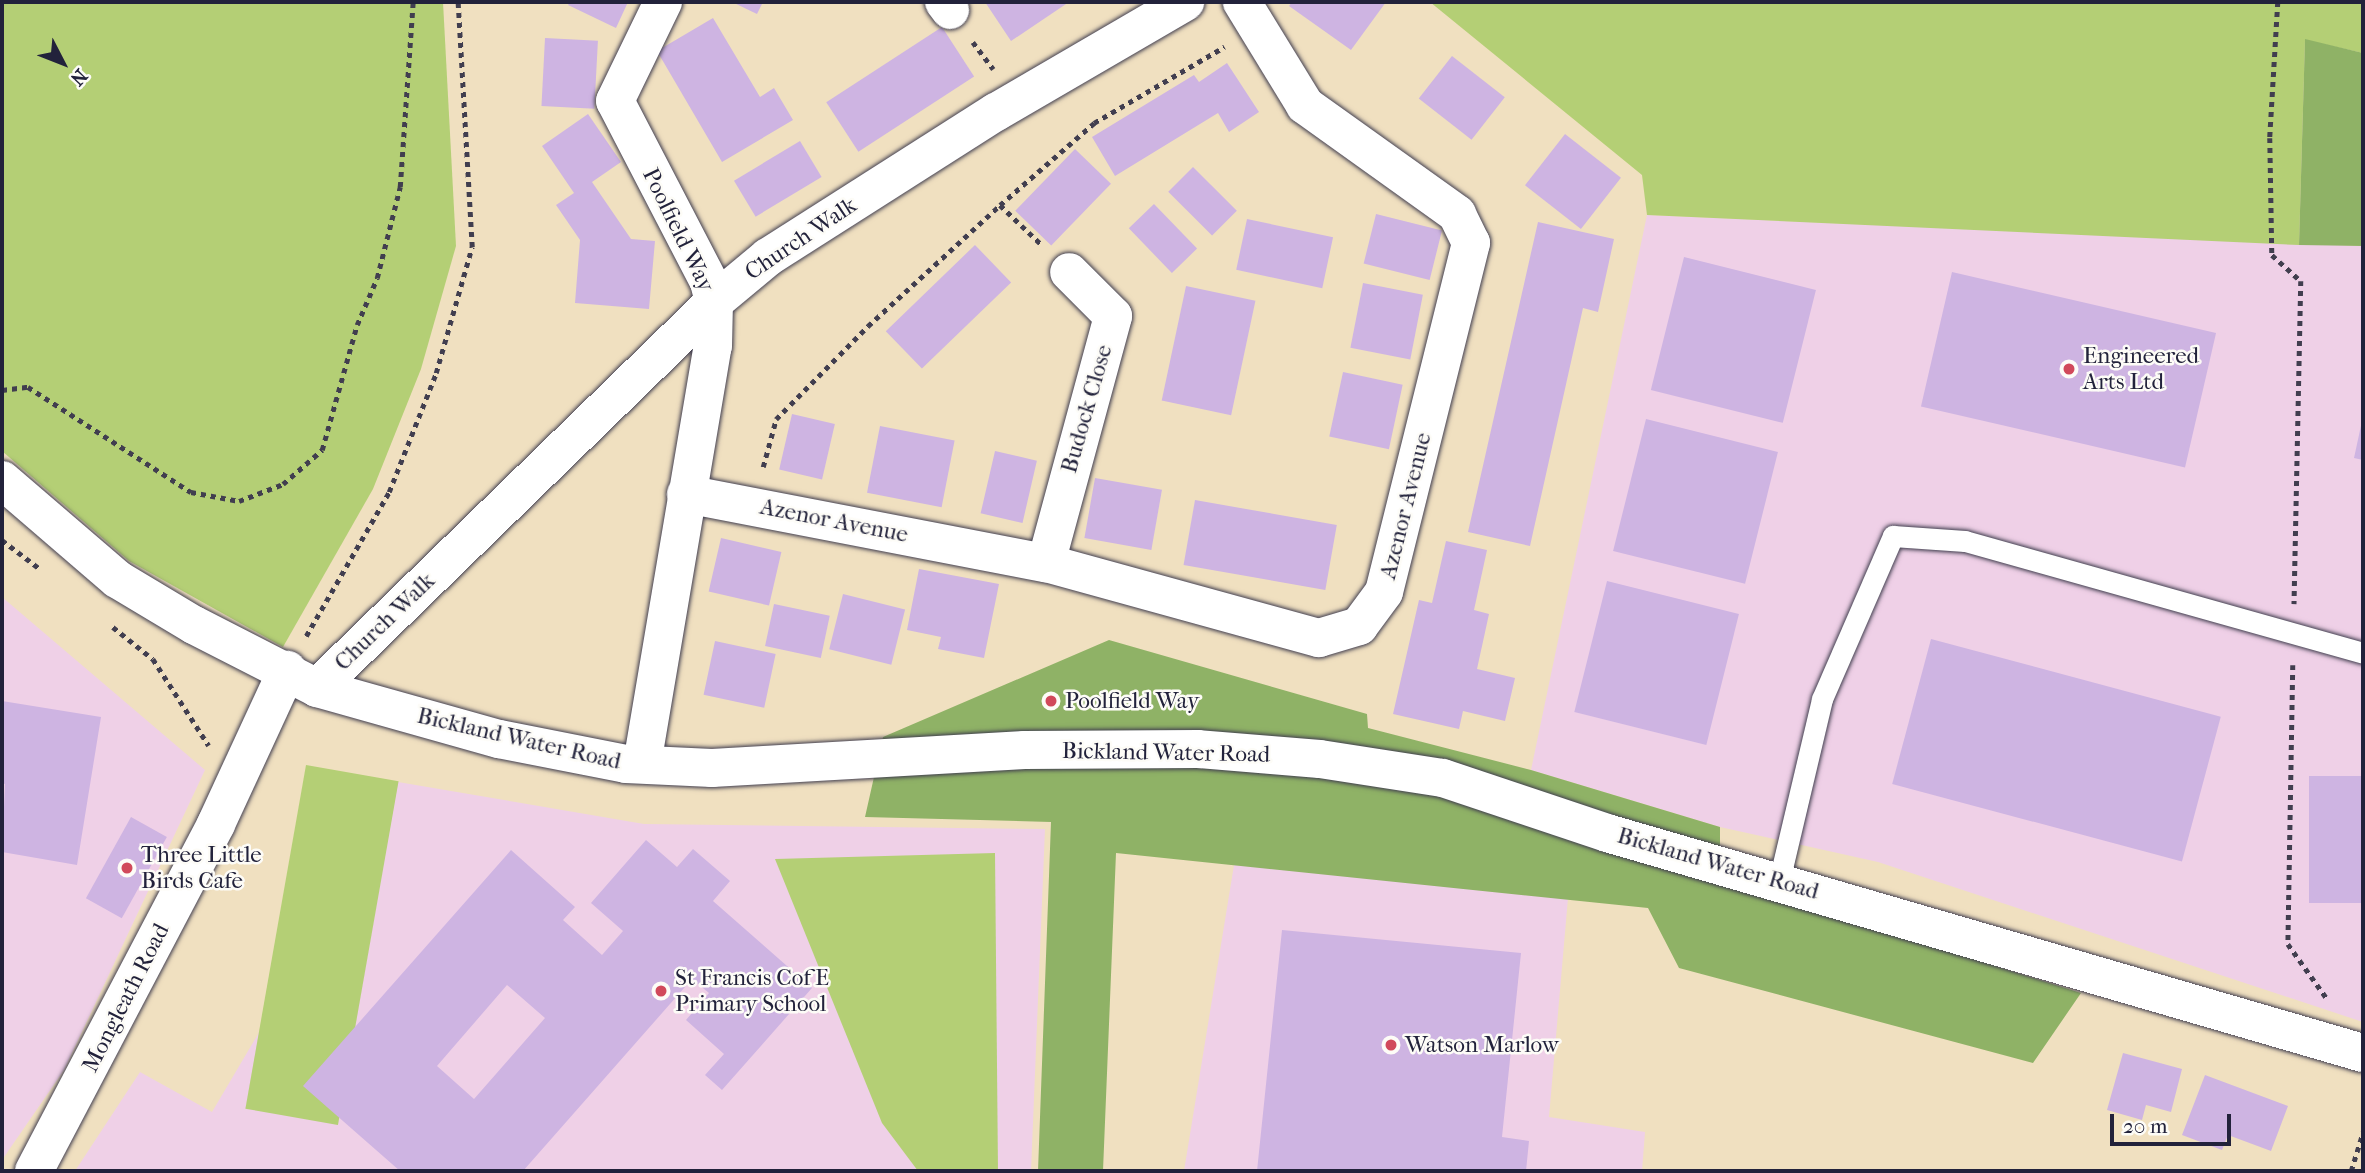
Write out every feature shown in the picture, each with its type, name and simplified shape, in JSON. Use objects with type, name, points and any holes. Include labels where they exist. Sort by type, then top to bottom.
[{"type":"street","name":"Poolfield Way","points":[[642,764],[687,494],[705,412],[713,302],[709,282],[615,101],[663,2]]},
{"type":"street","name":"Church Walk","points":[[302,679],[713,302],[779,249],[996,111],[1185,2]]},
{"type":"street","name":"Azenor Avenue","points":[[687,494],[1046,563],[1319,638],[1359,626],[1384,592],[1471,243],[1457,214],[1305,105],[1249,16]]},
{"type":"street","name":"Budock Close","points":[[1046,563],[1113,316],[1069,272]]},
{"type":"street","name":"Bickland Water Road","points":[[2,480],[117,579],[194,625],[302,679],[499,739],[642,764],[712,768],[1075,749],[1198,750],[1320,759],[1443,778],[1607,833],[2353,1050]]},
{"type":"street","name":"Mongleath Road","points":[[34,1171],[234,785],[302,679]]},
{"type":"lane","points":[[1779,881],[1822,699],[1893,536],[1965,541],[2294,631],[2363,653]]},
{"type":"path","points":[[2,390],[28,387],[191,492],[239,502],[283,484],[322,450],[357,326],[377,278],[400,187],[413,2]]},
{"type":"path","points":[[302,679],[389,492],[436,373],[472,247],[458,2]]},
{"type":"path","points":[[2278,2],[2270,138],[2272,255],[2301,281],[2288,944],[2338,1014],[2353,1050]]},
{"type":"path","points":[[947,6],[995,71]]},
{"type":"path","points":[[753,505],[776,419],[868,326],[1094,123],[1249,16]]},
{"type":"path","points":[[1000,205],[1069,272]]},
{"type":"path","points":[[2,540],[45,574]]},
{"type":"path","points":[[110,625],[153,659],[234,785]]},
{"type":"path","points":[[2351,1171],[2363,1132]]},
{"type":"shaded area","points":[[1647,215],[2363,246],[2363,1022],[1878,862],[1720,827],[1531,770]]},
{"type":"shaded area","points":[[2,597],[205,770],[64,1070],[2,1160]]},
{"type":"shaded area","name":"St Francis CofE Primary School","points":[[398,782],[644,824],[1045,829],[1031,1171],[75,1171],[140,1072],[212,1112],[332,909]]},
{"type":"shaded area","points":[[1234,865],[1568,898],[1549,1117],[1645,1132],[1642,1171],[1184,1171]]},
{"type":"green space","points":[[2,2],[443,2],[456,246],[421,369],[373,489],[283,647],[129,561],[2,451]]},
{"type":"green space","points":[[1430,2],[2363,2],[2363,53],[2305,40],[2299,245],[1647,215],[1642,175]]},
{"type":"green space","points":[[2305,39],[2363,53],[2363,246],[2299,245]]},
{"type":"green space","points":[[1109,640],[1367,714],[1368,728],[1531,770],[1720,827],[1720,879],[2081,993],[2033,1063],[1679,968],[1648,908],[1116,853],[1103,1171],[1038,1171],[1051,822],[865,817],[883,737]]},
{"type":"green space","points":[[306,765],[399,781],[338,1125],[245,1109]]},
{"type":"green space","points":[[995,853],[998,1171],[918,1171],[882,1123],[775,859]]},
{"type":"building","points":[[570,2],[628,2],[616,28],[568,5]]},
{"type":"building","points":[[732,2],[763,2],[757,14]]},
{"type":"building","points":[[985,2],[1069,2],[1011,41]]},
{"type":"building","points":[[1292,2],[1386,2],[1351,50],[1289,6]]},
{"type":"building","points":[[713,18],[760,97],[774,88],[793,120],[722,162],[657,51]]},
{"type":"building","points":[[942,27],[974,76],[858,152],[826,102]]},
{"type":"building","points":[[545,38],[598,41],[594,109],[541,106]]},
{"type":"building","points":[[1452,56],[1505,97],[1472,140],[1419,99]]},
{"type":"building","points":[[1227,63],[1259,112],[1229,132],[1218,113],[1115,176],[1092,137],[1194,75],[1199,82]]},
{"type":"building","points":[[588,114],[621,162],[592,182],[631,239],[655,241],[649,309],[575,303],[580,240],[556,205],[574,193],[542,146]]},
{"type":"building","points":[[1565,134],[1621,178],[1581,229],[1525,185]]},
{"type":"building","points":[[800,141],[822,177],[756,217],[734,181]]},
{"type":"building","points":[[1075,149],[1111,184],[1051,246],[1015,211]]},
{"type":"building","points":[[1193,167],[1237,211],[1212,236],[1168,192]]},
{"type":"building","points":[[1154,204],[1197,249],[1172,273],[1129,228]]},
{"type":"building","points":[[1376,214],[1442,230],[1430,280],[1364,263]]},
{"type":"building","points":[[1247,219],[1333,237],[1322,288],[1236,270]]},
{"type":"building","points":[[1538,222],[1614,239],[1598,312],[1583,308],[1530,546],[1468,532]]},
{"type":"building","points":[[975,245],[1011,282],[922,369],[886,331]]},
{"type":"building","points":[[1684,257],[1816,290],[1783,423],[1651,390]]},
{"type":"building","name":"Engineered Arts Ltd","points":[[1952,272],[2216,333],[2185,467],[1921,406]]},
{"type":"building","points":[[1363,283],[1423,295],[1410,359],[1350,348]]},
{"type":"building","points":[[1186,286],[1255,301],[1231,415],[1162,400]]},
{"type":"building","points":[[1343,372],[1403,385],[1389,449],[1329,437]]},
{"type":"building","points":[[792,414],[835,424],[822,479],[779,470]]},
{"type":"building","points":[[1646,419],[1778,452],[1745,584],[1613,551]]},
{"type":"building","points":[[2363,421],[2363,460],[2354,458]]},
{"type":"building","points":[[880,426],[955,441],[942,507],[867,493]]},
{"type":"building","points":[[995,451],[1037,461],[1023,523],[981,513]]},
{"type":"building","points":[[1095,478],[1162,490],[1151,550],[1084,538]]},
{"type":"building","points":[[1195,500],[1337,525],[1325,590],[1184,565]]},
{"type":"building","points":[[721,538],[781,552],[769,606],[709,592]]},
{"type":"building","points":[[1446,541],[1487,550],[1474,610],[1489,614],[1477,669],[1515,678],[1505,721],[1463,711],[1459,729],[1393,714],[1419,600],[1432,603]]},
{"type":"building","points":[[919,569],[999,584],[984,658],[938,649],[941,637],[907,630]]},
{"type":"building","points":[[1607,581],[1739,614],[1706,745],[1574,712]]},
{"type":"building","points":[[843,594],[905,609],[891,665],[829,649]]},
{"type":"building","points":[[774,604],[830,616],[821,658],[765,646]]},
{"type":"building","points":[[1931,639],[2221,717],[2182,862],[1892,784]]},
{"type":"building","points":[[715,641],[776,654],[764,708],[704,695]]},
{"type":"building","points":[[2,701],[101,717],[77,865],[2,852],[5,784],[2,783]]},
{"type":"building","points":[[2309,776],[2363,776],[2363,903],[2309,903]]},
{"type":"building","name":"Three Little Birds Cafe","points":[[131,817],[167,837],[122,918],[86,898]]},
{"type":"building","points":[[646,840],[677,867],[693,849],[730,881],[713,901],[812,988],[722,1090],[705,1075],[724,1054],[686,1020],[709,993],[692,979],[523,1171],[400,1171],[303,1086],[511,850],[575,907],[563,920],[602,955],[623,931],[591,903]],"holes":[[[507,985],[545,1018],[474,1099],[437,1066]]]},
{"type":"building","name":"Watson Marlow","points":[[1282,930],[1521,953],[1502,1137],[1529,1141],[1526,1171],[1257,1171]]},
{"type":"building","points":[[2123,1053],[2182,1069],[2171,1112],[2146,1105],[2142,1120],[2107,1110]]},
{"type":"building","points":[[2205,1075],[2288,1106],[2271,1151],[2228,1135],[2222,1150],[2182,1135]]},
{"type":"place","name":"Engineered Arts Ltd","points":[[2069,369]]},
{"type":"place","name":"Poolfield Way","points":[[1051,701]]},
{"type":"place","name":"Three Little Birds Cafe","points":[[127,868]]},
{"type":"place","name":"St Francis CofE Primary School","points":[[661,991]]},
{"type":"place","name":"Watson Marlow","points":[[1391,1045]]}]
